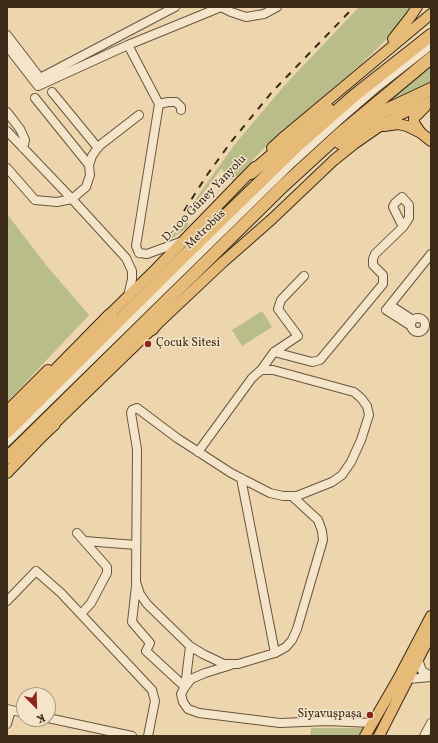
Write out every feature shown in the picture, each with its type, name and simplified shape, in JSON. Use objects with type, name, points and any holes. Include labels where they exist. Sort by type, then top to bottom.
[{"type":"highway","points":[[7,432],[257,185],[329,118],[382,73],[431,35]]},
{"type":"highway","points":[[7,458],[252,215],[348,126],[431,58]]},
{"type":"highway","points":[[251,173],[354,88],[382,73]]},
{"type":"highway","points":[[283,186],[384,111],[431,89]]},
{"type":"highway","points":[[152,329],[163,314],[238,236],[252,215]]},
{"type":"highway","points":[[7,420],[110,315]]},
{"type":"highway","points":[[7,467],[54,424]]},
{"type":"main road","points":[[367,69],[398,33],[417,7]]},
{"type":"main road","name":"D-100 Güney Yanyolu","points":[[7,411],[31,386],[110,315],[251,173],[268,152],[285,136],[431,14]]},
{"type":"main road","points":[[7,473],[54,424],[152,329],[334,160],[354,144],[397,116],[431,102]]},
{"type":"main road","points":[[431,102],[416,114],[414,118],[414,123],[421,133],[431,141]]},
{"type":"main road","points":[[377,128],[398,124],[421,133]]},
{"type":"main road","points":[[378,736],[431,616]]},
{"type":"main road","points":[[365,736],[372,723],[418,659],[431,634]]},
{"type":"street","points":[[7,35],[40,78],[176,7]]},
{"type":"street","points":[[7,46],[38,86],[128,45],[221,7],[246,17],[264,14],[277,7]]},
{"type":"street","points":[[128,45],[159,104],[136,246],[139,253]]},
{"type":"street","name":"Metrobüs","points":[[7,442],[292,163],[371,93],[431,46]]},
{"type":"street","points":[[52,92],[98,148]]},
{"type":"street","points":[[36,98],[89,165]]},
{"type":"street","points":[[159,104],[176,102],[182,110]]},
{"type":"street","points":[[7,112],[20,129],[25,140],[23,148]]},
{"type":"street","points":[[7,168],[35,200],[57,202],[72,199],[86,187],[90,175],[89,165],[92,156],[98,148],[140,115]]},
{"type":"street","points":[[7,131],[122,253],[132,271],[132,279],[128,296]]},
{"type":"street","points":[[274,352],[312,362],[320,360],[383,284],[383,275],[373,265],[373,259],[376,254],[403,227]]},
{"type":"street","points":[[139,253],[148,254],[183,240]]},
{"type":"street","points":[[129,264],[139,253]]},
{"type":"street","points":[[412,323],[386,310],[431,254]]},
{"type":"street","points":[[198,452],[252,378],[261,370],[274,352],[298,336],[278,309],[281,300],[304,276]]},
{"type":"street","points":[[185,687],[146,650],[150,643],[132,622],[136,582],[137,449],[133,420],[140,419],[143,412],[177,438],[241,478],[270,493],[283,496],[297,496],[332,482],[342,476],[351,462],[361,440],[369,415],[367,406],[354,392],[273,370],[261,370]]},
{"type":"street","points":[[241,478],[275,653]]},
{"type":"street","points":[[292,496],[318,520],[322,531],[323,540],[297,629],[292,640],[286,647],[275,653],[205,673],[191,679],[182,694],[183,702],[188,709],[199,714],[280,723],[327,720],[372,723]]},
{"type":"street","points":[[77,533],[107,567],[107,573],[91,603],[80,614]]},
{"type":"street","points":[[85,541],[136,545]]},
{"type":"street","points":[[7,601],[36,571],[61,593],[152,690],[155,700],[148,736]]},
{"type":"street","points":[[136,582],[140,594],[147,604],[190,646],[224,664],[238,664]]},
{"type":"street","points":[[185,687],[190,646]]},
{"type":"street","points":[[418,659],[422,670],[431,676]]},
{"type":"street","points":[[403,679],[431,676]]},
{"type":"street","points":[[7,724],[9,710]]},
{"type":"street","points":[[56,720],[118,735],[132,736]]},
{"type":"street","points":[[424,736],[431,723]]},
{"type":"green space","points":[[359,7],[412,7],[388,38],[359,66],[268,144],[233,181],[221,169],[188,214],[188,227],[167,242],[235,144],[285,85]]},
{"type":"green space","points":[[431,68],[431,84],[379,108]]},
{"type":"green space","points":[[7,214],[46,265],[89,315],[7,402]]},
{"type":"green space","points":[[262,311],[272,327],[242,346],[232,330]]},
{"type":"green space","points":[[311,728],[363,728],[358,736],[310,736]]},
{"type":"railway","points":[[184,211],[207,175],[231,142],[272,92],[354,7]]},
{"type":"place","name":"Çocuk Sitesi","points":[[148,344]]},
{"type":"place","name":"Siyavuşpaşa","points":[[370,715]]}]
